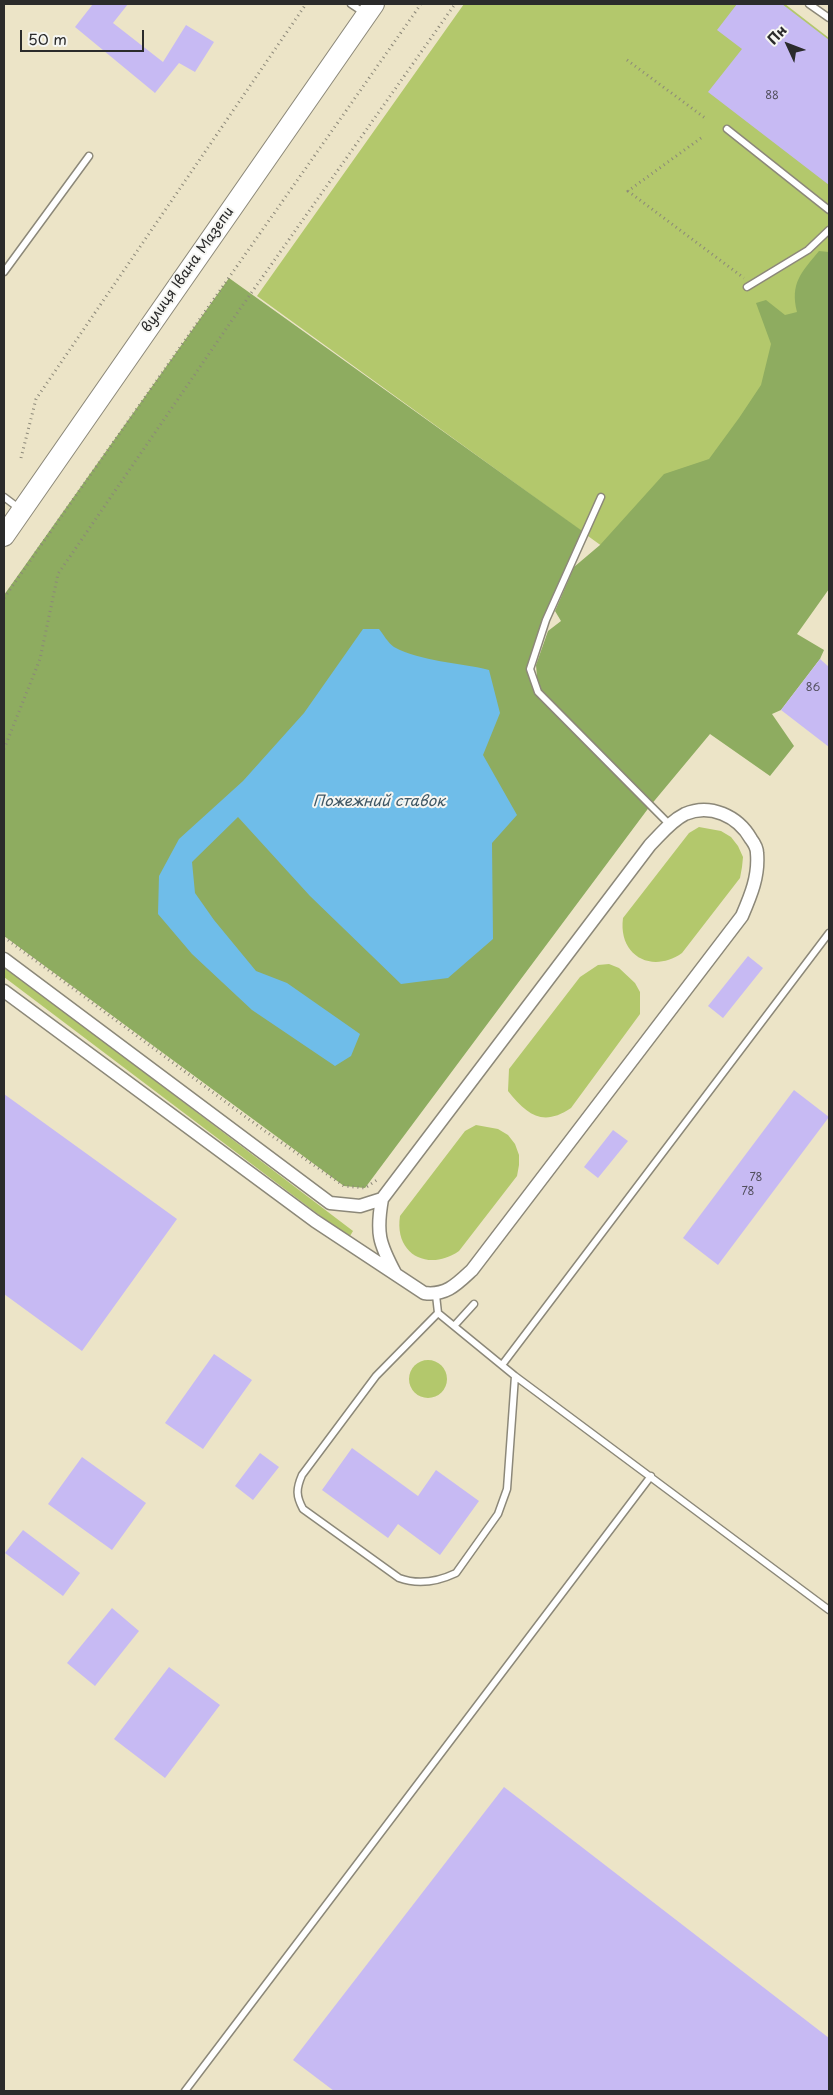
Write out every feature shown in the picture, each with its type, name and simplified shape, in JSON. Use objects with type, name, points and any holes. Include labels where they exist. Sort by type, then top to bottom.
[{"type":"main road","name":"вулиця Івана Мазепи","points":[[4,536],[364,7]]},
{"type":"street","points":[[4,991],[315,1221],[424,1293],[436,1295],[455,1286],[472,1270],[742,916],[753,892],[758,870],[757,850],[747,831],[732,818],[717,811],[701,810],[685,814],[650,844],[382,1199],[378,1220],[380,1245],[395,1273]]},
{"type":"street","points":[[4,958],[330,1204],[360,1206],[382,1199]]},
{"type":"lane","points":[[809,4],[829,18]]},
{"type":"lane","points":[[727,128],[829,210]]},
{"type":"lane","points":[[4,272],[89,156]]},
{"type":"lane","points":[[750,286],[808,250],[829,230]]},
{"type":"lane","points":[[4,497],[21,510]]},
{"type":"lane","points":[[601,497],[546,620],[530,669],[538,692],[670,825]]},
{"type":"lane","points":[[502,1366],[829,933]]},
{"type":"lane","points":[[436,1295],[438,1313],[502,1366],[829,1610]]},
{"type":"lane","points":[[454,1326],[474,1304]]},
{"type":"lane","points":[[438,1313],[376,1376],[302,1475],[297,1488],[297,1498],[302,1509],[399,1578],[413,1583],[445,1578],[456,1573],[498,1514],[507,1488],[515,1376]]},
{"type":"lane","points":[[185,2091],[651,1476]]},
{"type":"path","points":[[21,458],[36,399],[306,4]]},
{"type":"path","points":[[4,598],[421,4]]},
{"type":"path","points":[[4,749],[40,659],[58,574],[228,326],[454,4]]},
{"type":"path","points":[[627,60],[706,118]]},
{"type":"path","points":[[701,138],[628,191],[750,286]]},
{"type":"path","points":[[4,937],[262,1129],[344,1186],[365,1188],[384,1175]]},
{"type":"green space","points":[[464,4],[785,4],[829,38],[829,329],[639,573],[257,296]]},
{"type":"green space","points":[[819,251],[829,252],[829,589],[797,634],[824,650],[820,659],[781,710],[772,714],[794,746],[770,776],[710,734],[650,806],[365,1188],[344,1186],[4,936],[4,595],[229,278],[585,533],[546,620],[530,669],[538,689],[536,665],[548,631],[561,621],[555,611],[574,567],[600,545],[664,474],[709,459],[761,385],[771,344],[756,303],[766,300],[785,315],[797,312],[795,302],[796,286],[802,272]]},
{"type":"green space","points":[[699,827],[721,831],[731,837],[743,857],[740,878],[682,953],[671,959],[659,962],[639,958],[626,942],[623,931],[623,918],[689,833]]},
{"type":"green space","points":[[609,964],[619,968],[635,983],[640,992],[640,1014],[571,1108],[552,1117],[536,1116],[522,1106],[508,1091],[509,1069],[580,977],[598,965]]},
{"type":"green space","points":[[4,966],[353,1231],[350,1236],[343,1233],[4,977]]},
{"type":"green space","points":[[476,1125],[498,1129],[508,1135],[515,1144],[519,1155],[517,1176],[459,1251],[448,1257],[436,1260],[416,1256],[408,1250],[402,1241],[400,1216],[465,1131]]},
{"type":"green space","points":[[428,1360],[442,1365],[447,1379],[442,1393],[428,1398],[414,1393],[409,1379],[414,1365]]},
{"type":"water","name":"Пожежний ставок","points":[[363,629],[379,629],[394,647],[416,656],[489,670],[500,713],[483,755],[517,815],[492,843],[493,939],[448,978],[401,984],[310,896],[238,817],[192,862],[195,893],[214,920],[256,971],[287,983],[360,1034],[351,1056],[335,1066],[252,1010],[192,954],[158,914],[159,876],[179,839],[243,781],[304,713]]},
{"type":"building","points":[[93,4],[128,4],[113,23],[163,62],[186,25],[214,42],[195,72],[179,63],[155,93],[75,27]]},
{"type":"building","points":[[737,4],[782,4],[829,40],[829,185],[708,92],[742,49],[717,30]]},
{"type":"building","points":[[820,659],[829,667],[829,747],[781,710]]},
{"type":"building","points":[[748,956],[763,968],[723,1018],[708,1006]]},
{"type":"building","points":[[794,1090],[829,1117],[718,1265],[683,1238]]},
{"type":"building","points":[[4,1094],[177,1219],[82,1351],[4,1294]]},
{"type":"building","points":[[613,1130],[628,1141],[598,1178],[584,1167]]},
{"type":"building","points":[[214,1354],[252,1380],[203,1449],[165,1423]]},
{"type":"building","points":[[352,1448],[418,1496],[436,1470],[479,1501],[440,1555],[398,1524],[388,1538],[322,1490]]},
{"type":"building","points":[[260,1453],[279,1467],[253,1500],[235,1486]]},
{"type":"building","points":[[82,1457],[146,1503],[112,1550],[48,1504]]},
{"type":"building","points":[[23,1530],[80,1573],[63,1596],[5,1553]]},
{"type":"building","points":[[112,1608],[139,1631],[95,1686],[67,1663]]},
{"type":"building","points":[[169,1667],[220,1705],[165,1778],[114,1739]]},
{"type":"building","points":[[504,1787],[829,2038],[829,2091],[334,2091],[293,2060]]}]
